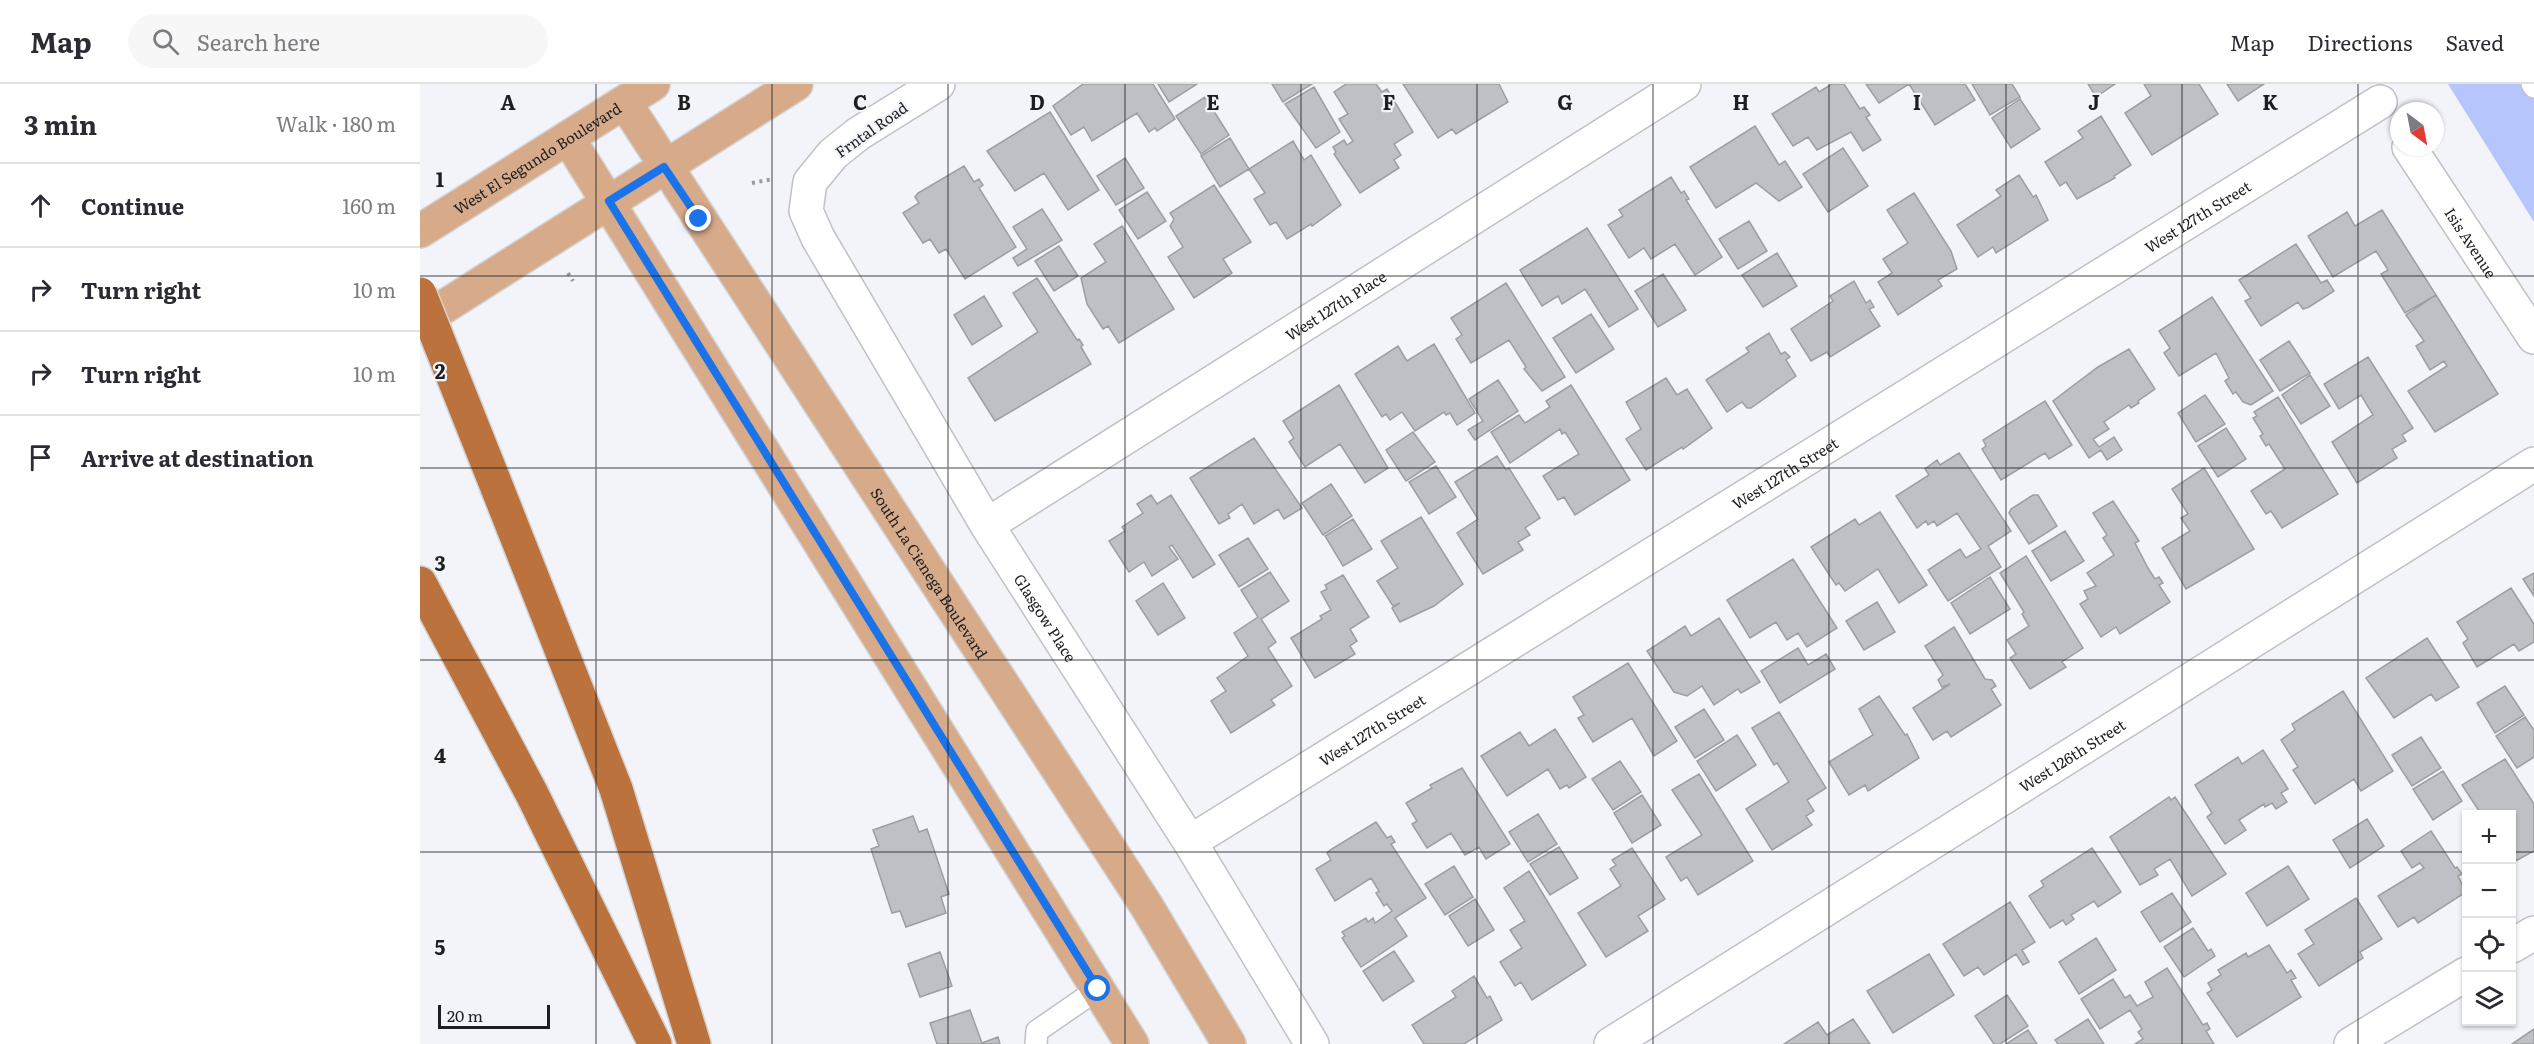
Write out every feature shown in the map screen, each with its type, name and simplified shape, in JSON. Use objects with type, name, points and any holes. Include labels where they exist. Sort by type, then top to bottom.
[{"type":"highway","points":[[420,294],[616,789],[694,1044]]},
{"type":"highway","points":[[420,582],[532,794],[655,1044]]},
{"type":"main road","name":"West El Segundo Boulevard","points":[[420,231],[653,84]]},
{"type":"main road","points":[[420,322],[796,84]]},
{"type":"main road","name":"South La Cienega Boulevard","points":[[625,103],[664,167],[1146,905],[1229,1044]]},
{"type":"main road","points":[[568,138],[1132,1044]]},
{"type":"street","name":"Frntal Road","points":[[810,182],[833,154],[938,84]]},
{"type":"street","name":"West 127th Place","points":[[987,525],[1684,84]]},
{"type":"street","points":[[2374,93],[2390,117]]},
{"type":"street","name":"West 127th Street","points":[[1190,842],[2374,93]]},
{"type":"street","name":"Isis Avenue","points":[[2415,156],[2534,337]]},
{"type":"street","name":"Glasgow Place","points":[[810,182],[806,211],[818,238],[987,525],[1190,842],[1312,1044]]},
{"type":"street","name":"West 126th Street","points":[[1611,1044],[2534,464]]},
{"type":"street","points":[[2516,943],[2534,933]]},
{"type":"street","points":[[2351,1044],[2462,976]]},
{"type":"lane","points":[[1036,1044],[1037,1031],[1098,989]]},
{"type":"path","points":[[752,183],[773,179]]},
{"type":"path","points":[[568,273],[573,281]]},
{"type":"shaded area","points":[[2448,84],[2534,84],[2534,222]]},
{"type":"building","points":[[1083,84],[1153,84],[1175,119],[1157,131],[1155,128],[1149,132],[1137,113],[1092,141],[1084,127],[1071,135],[1053,106]]},
{"type":"building","points":[[1158,84],[1197,84],[1169,102]]},
{"type":"building","points":[[1272,84],[1312,84],[1283,102]]},
{"type":"building","points":[[1346,84],[1376,84],[1382,92],[1387,89],[1413,132],[1394,144],[1401,155],[1394,160],[1399,168],[1360,193],[1334,154],[1336,152],[1333,147],[1344,140],[1347,145],[1353,141],[1339,119],[1348,114],[1334,92]]},
{"type":"building","points":[[1403,84],[1499,84],[1508,102],[1456,134],[1452,129],[1438,138]]},
{"type":"building","points":[[1832,84],[1844,84],[1860,109],[1864,107],[1870,115],[1866,117],[1881,140],[1863,151],[1851,132],[1817,150],[1808,137],[1793,146],[1772,114],[1816,87],[1819,92]]},
{"type":"building","points":[[1866,84],[1909,84],[1879,103]]},
{"type":"building","points":[[1909,84],[1965,84],[1975,100],[1935,125]]},
{"type":"building","points":[[1972,84],[2012,84],[2020,97],[1990,115]]},
{"type":"building","points":[[2088,84],[2115,84],[2096,97]]},
{"type":"building","points":[[2144,84],[2199,84],[2218,114],[2152,155],[2125,113],[2151,96]]},
{"type":"building","points":[[2227,84],[2264,84],[2238,101]]},
{"type":"building","points":[[1314,87],[1340,132],[1316,148],[1285,104]]},
{"type":"building","points":[[1205,97],[1229,135],[1201,154],[1176,116]]},
{"type":"building","points":[[2020,99],[2040,129],[2011,148],[1992,118]]},
{"type":"building","points":[[1050,112],[1099,190],[1068,210],[1044,173],[1015,191],[987,151]]},
{"type":"building","points":[[2101,116],[2131,165],[2114,176],[2115,178],[2077,199],[2066,182],[2060,186],[2045,162],[2083,138],[2078,131]]},
{"type":"building","points":[[1755,126],[1779,165],[1785,161],[1802,187],[1779,201],[1756,183],[1716,208],[1690,167]]},
{"type":"building","points":[[1230,138],[1249,169],[1220,187],[1201,156]]},
{"type":"building","points":[[1293,141],[1304,160],[1311,155],[1341,205],[1312,226],[1311,224],[1287,239],[1276,222],[1270,225],[1254,199],[1265,193],[1249,169]]},
{"type":"building","points":[[1843,148],[1868,186],[1828,212],[1803,174]]},
{"type":"building","points":[[1125,158],[1144,188],[1116,205],[1097,176]]},
{"type":"building","points":[[964,166],[974,182],[979,179],[983,185],[979,188],[1016,247],[965,279],[946,249],[939,253],[930,239],[923,243],[903,213],[919,203],[915,197],[918,193]]},
{"type":"building","points":[[2019,175],[2033,197],[2036,195],[2048,220],[1996,253],[1993,247],[1978,257],[1957,225],[2001,196],[1996,190]]},
{"type":"building","points":[[1671,177],[1681,193],[1684,191],[1689,199],[1686,200],[1722,257],[1695,275],[1675,244],[1651,259],[1644,248],[1629,258],[1608,225],[1623,216],[1619,210]]},
{"type":"building","points":[[1214,185],[1251,242],[1223,259],[1232,273],[1194,298],[1168,257],[1183,247],[1170,226],[1174,219],[1170,213]]},
{"type":"building","points":[[1147,192],[1166,221],[1138,239],[1119,210]]},
{"type":"building","points":[[1914,193],[1951,251],[1957,269],[1938,280],[1942,286],[1898,315],[1878,282],[1892,273],[1883,259],[1908,243],[1887,210]]},
{"type":"building","points":[[1042,209],[1062,240],[1018,266],[1013,258],[1027,249],[1013,227]]},
{"type":"building","points":[[2382,210],[2436,295],[2405,313],[2381,274],[2388,270],[2376,251],[2333,277],[2308,236],[2347,212],[2355,226]]},
{"type":"building","points":[[1749,221],[1767,251],[1738,269],[1719,239]]},
{"type":"building","points":[[1122,226],[1174,309],[1119,343],[1108,326],[1103,329],[1087,304],[1081,278],[1106,262],[1094,244]]},
{"type":"building","points":[[1587,228],[1638,309],[1609,327],[1585,289],[1562,304],[1558,296],[1542,306],[1520,270]]},
{"type":"building","points":[[2296,244],[2321,283],[2327,280],[2334,291],[2303,309],[2298,302],[2261,326],[2245,301],[2251,298],[2239,280]]},
{"type":"building","points":[[1059,246],[1078,276],[1054,291],[1035,261]]},
{"type":"building","points":[[1777,253],[1797,286],[1763,307],[1742,275]]},
{"type":"building","points":[[1663,274],[1686,310],[1658,327],[1635,291]]},
{"type":"building","points":[[1037,278],[1077,340],[1079,339],[1083,345],[1081,347],[1091,364],[995,421],[968,378],[1038,332],[1013,293]]},
{"type":"building","points":[[1854,281],[1866,303],[1870,300],[1874,307],[1869,309],[1880,326],[1830,357],[1827,352],[1811,361],[1791,329],[1833,301],[1830,296]]},
{"type":"building","points":[[1506,283],[1565,377],[1542,391],[1524,369],[1526,367],[1509,340],[1471,363],[1456,339],[1462,335],[1451,318]]},
{"type":"building","points":[[2436,295],[2498,394],[2435,432],[2408,391],[2447,366],[2444,361],[2430,370],[2416,346],[2424,341],[2406,315]]},
{"type":"building","points":[[984,296],[1002,326],[972,345],[954,315]]},
{"type":"building","points":[[2212,297],[2273,391],[2251,405],[2243,402],[2236,392],[2233,394],[2225,381],[2229,378],[2216,353],[2179,376],[2164,353],[2170,348],[2159,331]]},
{"type":"building","points":[[1591,314],[1614,349],[1576,373],[1553,338]]},
{"type":"building","points":[[1769,333],[1781,354],[1785,352],[1790,357],[1786,360],[1796,376],[1751,408],[1747,408],[1742,402],[1727,412],[1706,380],[1749,352],[1746,348]]},
{"type":"building","points":[[2289,341],[2310,373],[2280,391],[2260,360]]},
{"type":"building","points":[[1434,344],[1475,413],[1457,425],[1450,413],[1446,415],[1444,412],[1415,431],[1402,412],[1390,420],[1386,414],[1382,417],[1355,374],[1398,346],[1407,361]]},
{"type":"building","points":[[2129,349],[2155,389],[2138,401],[2139,403],[2131,408],[2129,405],[2104,422],[2109,429],[2093,439],[2099,447],[2114,437],[2122,450],[2107,460],[2101,450],[2089,458],[2053,401],[2098,367]]},
{"type":"building","points":[[2368,357],[2413,428],[2402,435],[2406,441],[2392,449],[2397,458],[2357,483],[2332,442],[2373,415],[2361,395],[2339,409],[2324,384]]},
{"type":"building","points":[[2310,375],[2330,406],[2301,424],[2282,395]]},
{"type":"building","points":[[1666,378],[1677,395],[1687,389],[1712,428],[1683,449],[1682,447],[1646,470],[1626,439],[1641,429],[1626,402]]},
{"type":"building","points":[[1498,380],[1518,411],[1475,440],[1468,430],[1483,421],[1469,399]]},
{"type":"building","points":[[1339,385],[1388,468],[1365,483],[1340,444],[1305,467],[1289,442],[1294,438],[1283,421]]},
{"type":"building","points":[[1571,385],[1630,480],[1575,515],[1564,497],[1558,500],[1543,476],[1579,454],[1565,432],[1562,434],[1560,429],[1510,463],[1491,432],[1519,415],[1525,423],[1550,407],[1546,401]]},
{"type":"building","points":[[2205,395],[2225,424],[2196,442],[2178,413]]},
{"type":"building","points":[[2278,397],[2338,494],[2282,528],[2271,511],[2266,514],[2251,491],[2285,469],[2269,444],[2266,446],[2260,436],[2263,434],[2253,418],[2257,416],[2254,412]]},
{"type":"building","points":[[2045,401],[2072,445],[2049,459],[2045,453],[2001,480],[1982,449],[1986,446],[1983,440]]},
{"type":"building","points":[[2226,428],[2246,459],[2218,477],[2198,446]]},
{"type":"building","points":[[1413,432],[1435,462],[1406,481],[1386,450]]},
{"type":"building","points":[[1254,438],[1302,508],[1284,519],[1278,509],[1254,524],[1242,504],[1228,514],[1230,518],[1219,524],[1190,478]]},
{"type":"building","points":[[1959,453],[2011,531],[1988,546],[2001,567],[1948,601],[1928,570],[1960,549],[1966,558],[1981,549],[1957,513],[1937,526],[1934,521],[1928,525],[1926,521],[1917,528],[1896,496],[1929,475],[1925,469],[1937,460],[1940,465]]},
{"type":"building","points":[[1497,456],[1506,470],[1509,468],[1540,518],[1525,528],[1530,535],[1518,542],[1523,550],[1483,574],[1457,533],[1478,519],[1455,482]]},
{"type":"building","points":[[1436,466],[1456,497],[1429,514],[1409,482]]},
{"type":"building","points":[[2204,468],[2254,549],[2186,589],[2162,548],[2190,531],[2181,518],[2188,514],[2172,489]]},
{"type":"building","points":[[1331,484],[1352,516],[1323,535],[1302,503]]},
{"type":"building","points":[[1151,495],[1157,504],[1171,495],[1215,564],[1193,578],[1172,545],[1169,547],[1178,559],[1152,576],[1144,562],[1129,572],[1109,541],[1125,531],[1122,527],[1143,513],[1137,504]]},
{"type":"building","points":[[2033,495],[2038,495],[2057,526],[2029,544],[2009,513],[2011,509]]},
{"type":"building","points":[[2113,501],[2139,541],[2135,543],[2148,568],[2155,579],[2159,577],[2163,583],[2159,585],[2170,602],[2120,634],[2116,627],[2101,637],[2080,604],[2088,599],[2084,591],[2096,586],[2087,573],[2114,555],[2103,538],[2107,535],[2093,513]]},
{"type":"building","points":[[1880,512],[1927,585],[1899,603],[1878,569],[1845,591],[1839,583],[1836,585],[1811,547],[1855,519],[1859,525]]},
{"type":"building","points":[[1421,517],[1463,584],[1434,606],[1400,622],[1392,608],[1400,603],[1393,606],[1377,581],[1398,568],[1381,541]]},
{"type":"building","points":[[1353,519],[1372,549],[1343,566],[1325,536]]},
{"type":"building","points":[[2065,531],[2084,561],[2051,581],[2032,551]]},
{"type":"building","points":[[1248,538],[1268,569],[1239,587],[1219,555]]},
{"type":"building","points":[[2026,556],[2083,648],[2062,662],[2066,667],[2030,689],[2010,658],[2016,654],[2007,640],[2029,626],[2022,614],[2024,612],[2000,573]]},
{"type":"building","points":[[1793,559],[1837,628],[1807,647],[1798,633],[1787,640],[1776,622],[1750,638],[1727,600]]},
{"type":"building","points":[[1270,572],[1289,601],[1261,619],[1276,642],[1268,648],[1292,686],[1271,700],[1275,705],[1231,733],[1211,701],[1226,691],[1217,678],[1248,656],[1234,633],[1258,617],[1241,590]]},
{"type":"building","points":[[2534,573],[2534,596],[2523,579]]},
{"type":"building","points":[[1343,575],[1369,617],[1350,629],[1357,641],[1350,646],[1355,654],[1315,678],[1291,638],[1322,619],[1320,616],[1331,610],[1321,592],[1327,589],[1325,585]]},
{"type":"building","points":[[1990,577],[2010,609],[1970,634],[1951,603]]},
{"type":"building","points":[[1163,583],[1185,618],[1158,635],[1136,601]]},
{"type":"building","points":[[2511,588],[2534,624],[2534,642],[2519,651],[2514,644],[2477,667],[2463,643],[2468,639],[2457,622]]},
{"type":"building","points":[[1877,602],[1895,632],[1864,650],[1846,621]]},
{"type":"building","points":[[1719,618],[1760,682],[1741,693],[1738,689],[1714,705],[1702,686],[1687,696],[1674,692],[1647,651],[1685,626],[1691,636]]},
{"type":"building","points":[[1954,627],[1985,679],[1992,680],[1996,686],[1991,689],[2001,705],[1951,737],[1947,731],[1933,740],[1913,708],[1950,684],[1942,687],[1938,680],[1943,675],[1925,646]]},
{"type":"building","points":[[2427,638],[2459,687],[2436,701],[2431,694],[2394,718],[2366,678]]},
{"type":"building","points":[[1798,648],[1808,665],[1826,654],[1835,669],[1780,703],[1761,671]]},
{"type":"building","points":[[1628,663],[1677,741],[1654,756],[1632,718],[1593,742],[1578,718],[1584,715],[1573,697]]},
{"type":"building","points":[[2505,686],[2524,715],[2495,733],[2477,703]]},
{"type":"building","points":[[2343,691],[2393,771],[2361,791],[2354,779],[2315,804],[2293,770],[2298,767],[2281,740],[2295,730],[2292,724]]},
{"type":"building","points":[[1879,696],[1905,735],[1907,734],[1919,758],[1868,791],[1865,785],[1849,795],[1829,762],[1873,735],[1859,709]]},
{"type":"building","points":[[1704,709],[1724,740],[1695,758],[1675,727]]},
{"type":"building","points":[[1779,712],[1826,788],[1807,800],[1814,811],[1806,816],[1812,825],[1772,850],[1746,809],[1789,782],[1777,763],[1774,765],[1752,728]]},
{"type":"building","points":[[2525,717],[2534,730],[2534,757],[2517,768],[2496,736]]},
{"type":"building","points":[[1555,729],[1586,777],[1569,788],[1567,785],[1560,789],[1548,769],[1507,796],[1481,756],[1520,732],[1529,746]]},
{"type":"building","points":[[1737,735],[1756,765],[1716,791],[1697,761]]},
{"type":"building","points":[[2421,737],[2441,768],[2412,786],[2392,755]]},
{"type":"building","points":[[2263,750],[2288,789],[2281,793],[2287,802],[2276,809],[2272,803],[2265,807],[2264,804],[2239,820],[2246,830],[2225,844],[2207,817],[2212,813],[2195,785],[2238,757],[2242,764]]},
{"type":"building","points":[[2505,759],[2534,804],[2534,851],[2516,861],[2516,810],[2478,810],[2462,785]]},
{"type":"building","points":[[1620,761],[1641,792],[1613,810],[1592,779]]},
{"type":"building","points":[[1462,768],[1510,844],[1486,859],[1479,847],[1465,855],[1451,833],[1427,848],[1412,824],[1417,821],[1406,803],[1432,788],[1430,785]]},
{"type":"building","points":[[2443,771],[2462,801],[2433,820],[2413,789]]},
{"type":"building","points":[[1699,774],[1753,861],[1698,895],[1687,877],[1681,881],[1666,857],[1702,835],[1672,790]]},
{"type":"building","points":[[1642,795],[1661,825],[1632,843],[1614,813]]},
{"type":"building","points":[[2169,797],[2171,800],[2175,797],[2226,874],[2192,896],[2170,859],[2154,869],[2158,875],[2140,885],[2110,837]]},
{"type":"building","points":[[1538,814],[1557,844],[1528,862],[1509,832]]},
{"type":"building","points":[[913,816],[919,832],[927,829],[949,894],[941,897],[946,913],[906,927],[900,911],[892,913],[871,849],[879,846],[873,830]]},
{"type":"building","points":[[2367,819],[2384,846],[2350,868],[2333,840]]},
{"type":"building","points":[[1376,822],[1387,838],[1391,836],[1395,842],[1391,844],[1426,898],[1395,918],[1407,936],[1361,967],[1342,938],[1345,936],[1342,932],[1366,918],[1368,922],[1373,918],[1375,923],[1392,911],[1387,904],[1384,906],[1371,878],[1335,901],[1316,869],[1331,860],[1327,853],[1330,850]]},
{"type":"building","points":[[2431,831],[2455,868],[2457,867],[2462,874],[2458,876],[2462,884],[2462,895],[2418,923],[2414,917],[2398,927],[2378,896],[2424,868],[2420,863],[2412,868],[2401,851]]},
{"type":"building","points":[[1559,847],[1578,878],[1550,895],[1530,864]]},
{"type":"building","points":[[1632,848],[1665,899],[1638,916],[1648,931],[1606,957],[1578,913],[1621,886],[1610,869],[1616,865],[1612,860]]},
{"type":"building","points":[[2092,848],[2121,892],[2098,907],[2094,901],[2071,915],[2074,919],[2066,925],[2063,920],[2050,928],[2029,896],[2044,886],[2041,881]]},
{"type":"building","points":[[1454,866],[1473,897],[1445,915],[1425,884]]},
{"type":"building","points":[[2288,866],[2309,899],[2267,926],[2246,893]]},
{"type":"building","points":[[1529,871],[1586,965],[1532,1000],[1521,982],[1515,986],[1500,962],[1522,948],[1510,930],[1525,921],[1504,888]]},
{"type":"building","points":[[2172,893],[2191,922],[2160,942],[2141,912]]},
{"type":"building","points":[[2356,898],[2382,939],[2360,952],[2363,958],[2319,986],[2298,954],[2314,944],[2305,930]]},
{"type":"building","points":[[1475,899],[1494,930],[1468,946],[1449,916]]},
{"type":"building","points":[[2010,902],[2035,942],[2022,950],[2029,962],[2023,965],[2016,954],[1984,975],[1978,967],[1964,976],[1943,944]]},
{"type":"building","points":[[2193,928],[2208,951],[2211,949],[2215,956],[2184,977],[2164,947]]},
{"type":"building","points":[[2096,938],[2116,970],[2079,994],[2059,962]]},
{"type":"building","points":[[2269,945],[2287,973],[2291,970],[2296,978],[2291,980],[2301,997],[2237,1037],[2207,993],[2212,990],[2208,983],[2221,975],[2218,970],[2246,953],[2248,957]]},
{"type":"building","points":[[1394,951],[1414,981],[1383,1001],[1363,971]]},
{"type":"building","points":[[940,952],[952,986],[920,997],[908,964]]},
{"type":"building","points":[[1929,954],[1954,995],[1893,1033],[1867,991]]},
{"type":"building","points":[[2167,968],[2203,1025],[2207,1023],[2210,1029],[2206,1031],[2214,1044],[2135,1044],[2143,1039],[2138,1032],[2142,1029],[2130,1010],[2100,1029],[2081,999],[2113,979],[2125,998],[2130,995],[2137,1006],[2153,997],[2145,982]]},
{"type":"building","points":[[1474,976],[1487,998],[1490,996],[1502,1020],[1464,1044],[1424,1044],[1412,1025],[1456,997],[1452,991]]},
{"type":"building","points":[[2007,995],[2028,1026],[2000,1044],[1994,1044],[1975,1016]]},
{"type":"building","points":[[970,1010],[982,1043],[998,1037],[1000,1044],[937,1044],[930,1023]]},
{"type":"building","points":[[1853,1019],[1870,1044],[1784,1044],[1818,1022],[1827,1035]]},
{"type":"building","points":[[2088,1019],[2104,1044],[2058,1044],[2055,1040]]},
{"type":"building","points":[[2534,1029],[2534,1044],[2512,1044]]},
{"type":"building","points":[[2028,1030],[2037,1044],[2006,1044]]},
{"type":"route","points":[[699,219],[664,167],[609,201],[1098,989]]}]
